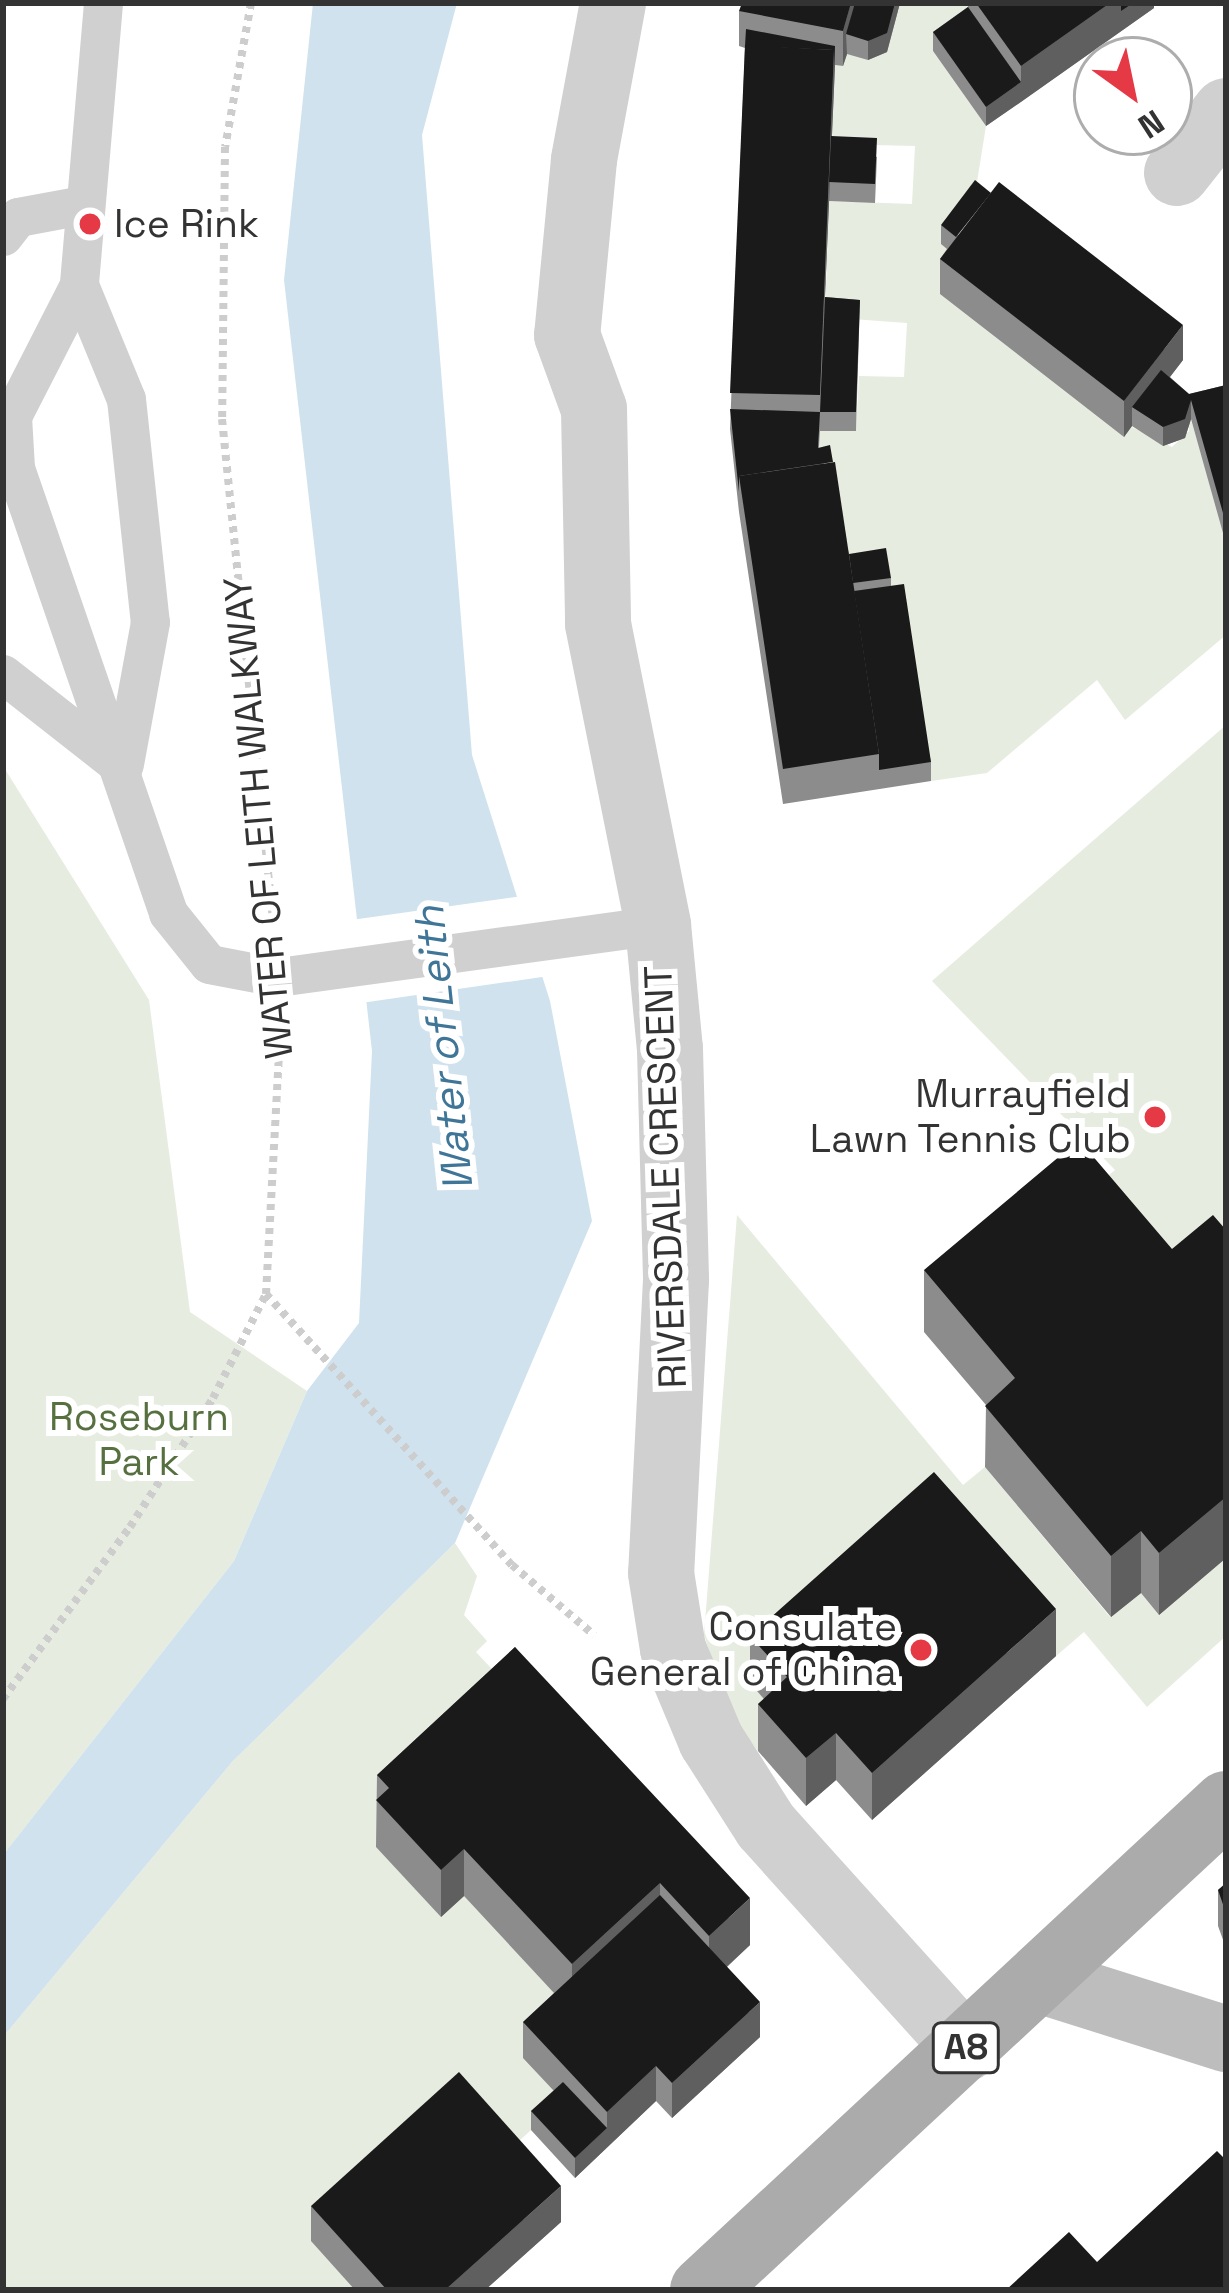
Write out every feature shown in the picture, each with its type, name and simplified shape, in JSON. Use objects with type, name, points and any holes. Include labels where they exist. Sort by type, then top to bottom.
[{"type":"main road","name":"A8","points":[[703,2290],[1226,1804]]},
{"type":"street","name":"RIVERSDALE CRESCENT","points":[[613,3],[584,160],[567,334],[594,409],[598,624],[658,925],[676,1280],[661,1573],[673,1649],[711,1740],[766,1826],[966,2048]]},
{"type":"street","points":[[1178,173],[1226,111]]},
{"type":"street","points":[[1040,1980],[1226,2038]]},
{"type":"lane","points":[[104,3],[82,206],[80,284],[126,399],[150,622],[123,767]]},
{"type":"lane","points":[[3,236],[18,217],[82,206]]},
{"type":"lane","points":[[80,284],[12,416],[15,468],[123,767],[168,913],[209,964],[291,975],[658,925]]},
{"type":"lane","points":[[3,674],[123,767]]},
{"type":"path","name":"WATER OF LEITH WALKWAY","points":[[3,1699],[130,1527],[213,1398],[266,1294],[291,975],[222,419],[225,147],[251,3]]},
{"type":"path","points":[[266,1294],[512,1565]]},
{"type":"green space","points":[[900,3],[981,3],[933,51],[986,126],[964,263],[1123,436],[1132,427],[1172,447],[1189,431],[1189,414],[1226,532],[1226,635],[1125,720],[1097,680],[987,773],[931,781],[847,574],[818,467],[820,431],[856,431],[859,376],[904,377],[907,323],[825,317],[829,201],[912,204],[915,146],[832,144],[835,65],[843,66],[846,53],[887,52]]},
{"type":"green space","name":"Murrayfield Lawn Tennis Club","points":[[1226,725],[1226,1291],[1079,1201],[1115,1170],[932,981]]},
{"type":"green space","name":"Roseburn Park","points":[[3,766],[149,1000],[190,1312],[307,1391],[234,1561],[3,1855]]},
{"type":"green space","points":[[737,1215],[963,1485],[985,1467],[1110,1617],[1141,1593],[1158,1614],[1226,1558],[1226,1636],[1147,1707],[1084,1632],[1056,1656],[934,1520],[787,1725],[758,1751],[731,1716],[704,1635]]},
{"type":"green space","points":[[455,1543],[477,1576],[464,1615],[487,1641],[476,1652],[515,1694],[441,1917],[464,1896],[572,2012],[563,2101],[355,2290],[3,2290],[3,2037],[232,1762]]},
{"type":"water","name":"Water of Leith","points":[[313,3],[457,3],[422,135],[472,755],[550,1001],[592,1221],[455,1543],[232,1762],[3,2037],[3,1855],[234,1561],[307,1391],[359,1323],[372,1051],[284,280]]},
{"type":"pier","points":[[523,896],[549,976],[361,1003],[351,920]]},
{"type":"building","points":[[742,3],[851,3],[843,31],[739,11]]},
{"type":"building","points":[[855,3],[895,3],[887,33],[868,41],[846,34]]},
{"type":"building","points":[[976,3],[1110,3],[1021,66]]},
{"type":"building","points":[[968,7],[1021,82],[986,107],[933,32]]},
{"type":"building","points":[[746,29],[835,46],[834,66],[834,50],[745,46]]},
{"type":"building","points":[[745,45],[834,50],[820,395],[730,393]]},
{"type":"building","points":[[831,136],[877,138],[875,184],[829,182]]},
{"type":"building","points":[[975,180],[991,193],[956,237],[941,225]]},
{"type":"building","points":[[999,182],[1183,325],[1124,401],[940,259]]},
{"type":"building","points":[[825,297],[860,300],[856,412],[820,412]]},
{"type":"building","points":[[1161,370],[1189,394],[1226,385],[1226,512],[1191,400],[1185,419],[1163,427],[1132,407]]},
{"type":"building","points":[[730,409],[820,412],[818,448],[830,445],[833,462],[739,476],[739,492]]},
{"type":"building","points":[[835,462],[879,754],[783,769],[739,476]]},
{"type":"building","points":[[886,548],[891,578],[853,583],[849,554]]},
{"type":"building","points":[[904,584],[931,762],[879,770],[854,591]]},
{"type":"building","points":[[1079,1140],[1172,1249],[1213,1215],[1226,1230],[1226,1497],[1159,1553],[1141,1531],[1111,1556],[985,1406],[1015,1378],[924,1270]]},
{"type":"building","points":[[934,1472],[1056,1609],[872,1773],[836,1733],[806,1758],[758,1704],[787,1677],[750,1636]]},
{"type":"building","points":[[515,1647],[750,1898],[709,1936],[660,1883],[572,1964],[464,1849],[441,1870],[376,1800],[389,1788],[377,1775]]},
{"type":"building","points":[[1226,1883],[1226,1913],[1218,1890]]},
{"type":"building","points":[[660,1895],[760,2002],[672,2083],[656,2066],[607,2112],[523,2022]]},
{"type":"building","points":[[459,2072],[561,2186],[445,2290],[387,2290],[311,2206]]},
{"type":"building","points":[[563,2082],[607,2128],[575,2158],[531,2111]]},
{"type":"building","points":[[1217,2151],[1226,2160],[1226,2290],[1006,2290],[1069,2232],[1097,2262]]},
{"type":"place","name":"Ice Rink","points":[[90,224]]},
{"type":"place","name":"Murrayfield Lawn Tennis Club","points":[[1155,1117]]},
{"type":"place","name":"Consulate General of China","points":[[921,1650]]}]
